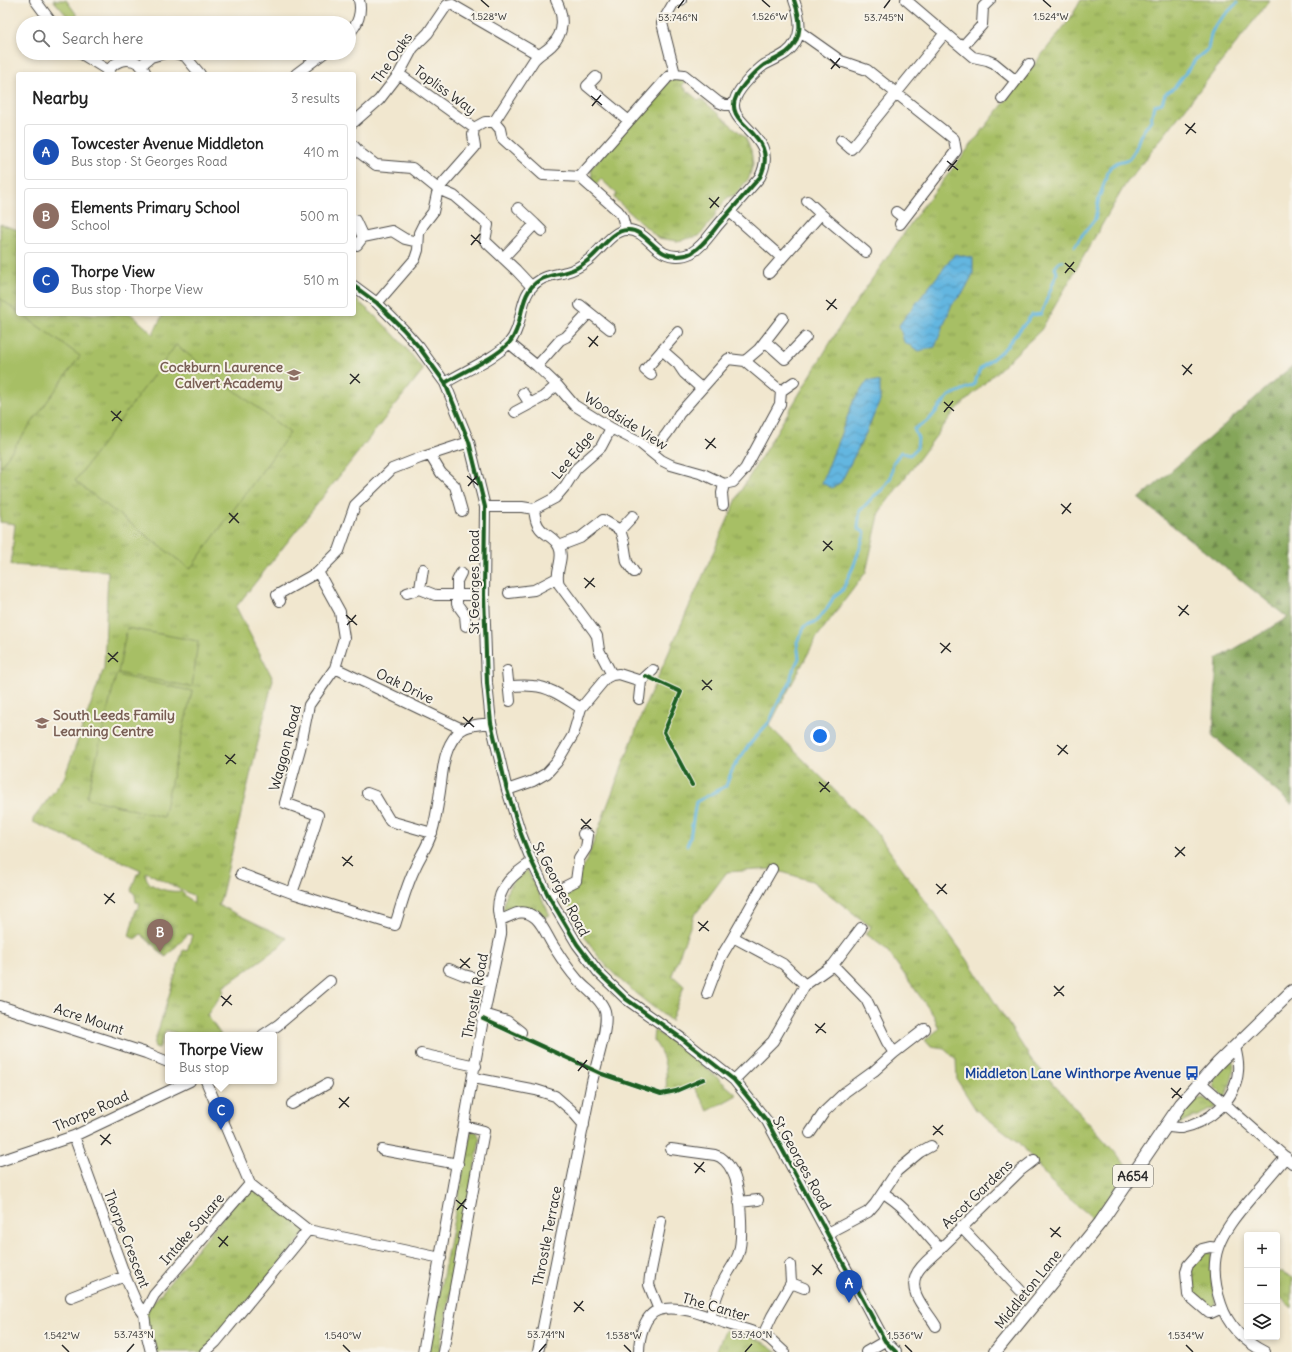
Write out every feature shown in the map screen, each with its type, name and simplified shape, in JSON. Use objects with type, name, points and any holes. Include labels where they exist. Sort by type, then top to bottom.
[{"type":"main road","name":"Middleton Lane","points":[[995,1352],[1100,1223],[1119,1197],[1165,1126],[1200,1082],[1292,991]]},
{"type":"street","points":[[356,23],[361,8],[360,0]]},
{"type":"street","points":[[494,122],[534,60],[539,54],[552,46],[561,30],[562,14],[556,0]]},
{"type":"street","points":[[675,74],[662,23],[674,2],[681,0]]},
{"type":"street","points":[[445,383],[500,352],[509,343],[516,334],[520,323],[526,295],[539,280],[549,276],[566,273],[578,268],[588,261],[616,233],[626,230],[634,231],[665,254],[672,256],[689,254],[697,249],[760,177],[764,168],[766,159],[764,149],[759,141],[738,118],[734,105],[736,97],[755,74],[763,66],[785,53],[796,41],[800,32],[800,21],[794,0]]},
{"type":"street","points":[[906,0],[973,57],[994,63],[1016,81]]},
{"type":"street","points":[[962,47],[982,25],[983,7],[990,0]]},
{"type":"street","points":[[35,1],[47,16]]},
{"type":"street","points":[[446,3],[539,54]]},
{"type":"street","name":"The Oaks","points":[[356,120],[379,100],[399,74],[413,48],[428,33],[446,3]]},
{"type":"street","points":[[800,32],[842,61],[867,70],[954,139],[956,151],[900,218]]},
{"type":"street","points":[[840,140],[854,152],[897,93],[945,33]]},
{"type":"street","points":[[90,60],[108,72],[113,65],[123,60],[134,61],[144,70],[149,60]]},
{"type":"street","points":[[188,60],[198,72]]},
{"type":"street","points":[[299,72],[315,60]]},
{"type":"street","points":[[1002,99],[1029,64]]},
{"type":"street","name":"Topliss Way","points":[[399,74],[474,128]]},
{"type":"street","points":[[582,177],[583,173],[668,77],[675,74],[684,75],[718,102],[724,105],[734,105]]},
{"type":"street","points":[[596,76],[587,86],[628,121]]},
{"type":"street","points":[[377,303],[416,259],[419,233],[433,212],[438,189],[475,147],[473,136],[474,128],[485,122],[494,122],[500,129],[502,138],[543,175],[582,177]]},
{"type":"street","points":[[356,148],[376,165],[412,168],[438,189],[454,196],[488,225],[485,241],[532,287]]},
{"type":"street","points":[[582,177],[584,181],[618,211],[622,216],[626,230]]},
{"type":"street","points":[[807,200],[821,214],[866,252]]},
{"type":"street","points":[[503,258],[538,228],[518,208]]},
{"type":"street","points":[[730,212],[782,258]]},
{"type":"street","points":[[769,273],[821,214]]},
{"type":"street","points":[[356,224],[360,241],[392,231],[405,239],[418,242]]},
{"type":"street","name":"St Georges Road","points":[[356,287],[377,303],[419,347],[445,383],[469,442],[485,507],[484,595],[487,683],[491,723],[507,790],[521,834],[532,862],[548,895],[577,944],[599,973],[626,999],[681,1038],[734,1080],[767,1121],[886,1341],[896,1352]]},
{"type":"street","points":[[580,305],[610,329]]},
{"type":"street","points":[[537,366],[560,340],[566,337],[589,313]]},
{"type":"street","points":[[745,360],[759,349],[765,341],[773,324],[783,318]]},
{"type":"street","points":[[651,375],[645,370],[678,332]]},
{"type":"street","points":[[765,341],[785,359],[806,337]]},
{"type":"street","name":"Woodside View","points":[[509,343],[557,385],[574,406],[640,443],[671,465],[703,474],[724,484]]},
{"type":"street","points":[[662,350],[701,388]]},
{"type":"street","points":[[651,452],[671,428],[679,414],[728,359],[745,360],[781,391]]},
{"type":"street","points":[[781,391],[794,382]]},
{"type":"street","points":[[515,412],[543,397],[557,385]]},
{"type":"street","points":[[723,505],[722,493],[724,484],[733,482],[745,469],[780,404],[781,391]]},
{"type":"street","points":[[523,393],[530,404]]},
{"type":"street","name":"Lee Edge","points":[[534,509],[555,498],[566,485],[576,469],[601,447],[611,428]]},
{"type":"street","points":[[280,601],[277,595],[318,572],[339,551],[355,505],[392,469],[469,442]]},
{"type":"street","points":[[430,455],[441,473],[455,486],[462,511]]},
{"type":"street","points":[[485,507],[522,507],[534,509],[537,526],[555,540],[559,546],[561,555],[557,578],[559,584],[597,636],[599,650],[612,675]]},
{"type":"street","points":[[620,530],[633,516]]},
{"type":"street","points":[[559,546],[580,538],[603,520],[620,530],[627,562],[634,572]]},
{"type":"street","points":[[420,589],[423,569]]},
{"type":"street","name":"Waggon Road","points":[[292,894],[307,852],[318,814],[285,803],[300,749],[309,705],[335,668],[344,638],[340,612],[318,572]]},
{"type":"street","points":[[461,573],[457,580],[457,604],[465,615],[466,626]]},
{"type":"street","points":[[509,593],[534,590],[557,578]]},
{"type":"street","points":[[407,592],[420,589],[435,595],[484,595]]},
{"type":"street","name":"Oak Drive","points":[[335,668],[462,729]]},
{"type":"street","points":[[639,699],[641,681],[653,670]]},
{"type":"street","points":[[507,671],[510,701]]},
{"type":"street","points":[[507,790],[533,781],[547,773],[558,762],[573,735],[581,708],[606,678],[619,674],[641,681]]},
{"type":"street","points":[[508,686],[535,686],[547,688],[581,708]]},
{"type":"street","points":[[241,874],[292,894],[395,925],[414,868],[428,844],[432,833],[439,798],[443,762],[446,752],[462,729],[491,723]]},
{"type":"street","points":[[367,793],[375,796],[390,821],[432,833]]},
{"type":"street","points":[[548,895],[576,881],[579,859],[586,848],[588,833]]},
{"type":"street","name":"Throstle Road","points":[[423,1352],[474,1078],[484,1014],[501,934],[498,910],[499,901],[506,884],[519,870],[532,862]]},
{"type":"street","points":[[707,994],[721,957],[772,869]]},
{"type":"street","name":"Throstle Terrace","points":[[500,920],[519,913],[527,913],[535,916],[541,923],[550,941],[565,964],[604,1008],[606,1017],[538,1352]]},
{"type":"street","points":[[734,1080],[773,1041],[805,985],[833,965],[861,928]]},
{"type":"street","points":[[733,937],[783,964],[805,985]]},
{"type":"street","points":[[833,965],[866,999],[887,1042],[894,1052]]},
{"type":"street","points":[[449,969],[464,975],[491,982]]},
{"type":"street","points":[[268,1032],[278,1025],[330,981]]},
{"type":"street","name":"Acre Mount","points":[[0,1006],[146,1053],[165,1061]]},
{"type":"street","points":[[484,1014],[507,1021],[521,1032],[520,1035]]},
{"type":"street","points":[[810,1133],[825,1111],[845,1092],[874,1071],[894,1052],[925,1029]]},
{"type":"street","points":[[1165,1126],[1179,1128],[1191,1125],[1203,1120],[1224,1104],[1232,1092],[1238,1071],[1238,1060],[1235,1047]]},
{"type":"street","points":[[421,1054],[476,1066]]},
{"type":"street","points":[[474,1078],[536,1090],[555,1096],[571,1110],[584,1125]]},
{"type":"street","points":[[1200,1082],[1289,1160],[1232,1220],[1224,1233],[1218,1248],[1214,1270],[1215,1283],[1222,1308],[1231,1326],[1251,1343],[1265,1352]]},
{"type":"street","name":"Thorpe Road","points":[[0,1161],[74,1136],[184,1084]]},
{"type":"street","points":[[207,1084],[250,1184],[308,1230],[441,1258]]},
{"type":"street","points":[[292,1104],[328,1084]]},
{"type":"street","points":[[443,1352],[484,1131],[465,1126]]},
{"type":"street","name":"Thorpe Crescent","points":[[74,1136],[125,1276],[137,1304],[144,1314],[151,1352]]},
{"type":"street","points":[[828,1233],[868,1212],[898,1171],[920,1152],[931,1146]]},
{"type":"street","points":[[672,1149],[720,1157],[733,1171],[736,1181],[742,1240],[738,1255],[723,1282],[710,1317]]},
{"type":"street","points":[[382,1150],[458,1164]]},
{"type":"street","name":"Ascot Gardens","points":[[936,1326],[916,1295],[914,1284],[916,1274],[920,1268],[961,1227],[1021,1170],[1034,1160]]},
{"type":"street","name":"Intake Square","points":[[144,1314],[154,1295],[250,1184]]},
{"type":"street","name":"Ascot Gardens","points":[[883,1193],[904,1208],[920,1229],[940,1249]]},
{"type":"street","points":[[739,1202],[758,1200]]},
{"type":"street","points":[[639,1352],[641,1336],[650,1315],[658,1310],[649,1285],[662,1221]]},
{"type":"street","points":[[961,1227],[1020,1290]]},
{"type":"street","points":[[205,1352],[216,1342],[308,1230]]},
{"type":"street","points":[[1218,1248],[1210,1246],[1202,1249],[1188,1265],[1186,1271],[1187,1291],[1191,1298],[1209,1313],[1222,1308]]},
{"type":"street","points":[[763,1335],[791,1283],[790,1265]]},
{"type":"street","points":[[71,1296],[125,1276]]},
{"type":"street","points":[[791,1283],[804,1288]]},
{"type":"street","name":"The Canter","points":[[658,1310],[684,1310],[710,1317],[770,1338],[784,1352]]},
{"type":"street","points":[[866,1352],[886,1341]]},
{"type":"green space","points":[[53,0],[66,0],[78,16],[67,16]]},
{"type":"green space","points":[[1081,0],[1270,0],[1125,185],[1041,330],[954,412],[880,511],[866,572],[817,637],[769,726],[874,829],[967,959],[1031,1059],[1129,1168],[1093,1218],[1055,1187],[1020,1143],[976,1110],[957,1080],[956,1059],[944,1049],[931,1047],[925,1040],[939,1029],[934,1016],[886,949],[866,934],[871,927],[812,881],[772,869],[727,872],[694,916],[672,975],[684,986],[671,1021],[628,987],[608,968],[587,939],[562,889],[576,881],[586,862],[645,706],[740,492],[847,315],[920,210],[1070,19]]},
{"type":"green space","points":[[683,78],[686,81],[682,86],[699,101],[701,99],[745,137],[751,150],[753,164],[749,178],[735,195],[728,197],[716,212],[714,218],[699,236],[677,241],[658,238],[614,198],[617,194],[601,179],[596,185],[592,181],[591,168],[670,80]]},
{"type":"green space","points":[[0,224],[16,229],[16,316],[133,316],[153,334],[162,316],[356,316],[356,300],[391,332],[408,350],[423,370],[236,607],[273,679],[221,898],[218,905],[287,938],[280,946],[222,988],[224,991],[207,1015],[219,1032],[173,1032],[166,1030],[159,1048],[155,1047],[154,1044],[183,950],[187,951],[192,935],[188,934],[166,957],[141,934],[135,939],[129,936],[136,909],[138,909],[140,903],[136,902],[135,895],[131,890],[137,874],[139,874],[141,870],[33,822],[33,819],[64,778],[104,668],[108,571],[11,565],[15,524],[0,522]],"holes":[[[146,872],[194,896],[194,904],[181,891],[164,890],[153,885],[146,877]]]},
{"type":"green space","points":[[0,298],[16,310],[16,316],[24,316],[80,356],[0,467]]},
{"type":"green space","points":[[176,345],[290,433],[190,569],[75,481]]},
{"type":"green space","points":[[1292,366],[1292,805],[1213,736],[1217,659],[1288,618],[1139,499]]},
{"type":"green space","points":[[127,628],[198,641],[192,687],[118,673]]},
{"type":"green space","points":[[116,675],[192,691],[163,817],[87,798]]},
{"type":"green space","points":[[527,870],[550,915],[544,918],[536,912],[504,914],[504,905],[509,887],[518,876]]},
{"type":"green space","points":[[654,1030],[696,1059],[737,1095],[708,1111],[694,1087],[666,1095],[664,1060],[658,1046],[653,1040]]},
{"type":"green space","points":[[1233,1057],[1234,1068],[1231,1083],[1225,1098],[1215,1088],[1214,1079]]},
{"type":"green space","points":[[1203,1098],[1210,1101],[1217,1107],[1177,1125],[1192,1103],[1195,1100]]},
{"type":"green space","points":[[471,1131],[477,1132],[480,1139],[439,1352],[428,1352]]},
{"type":"green space","points":[[250,1184],[308,1230],[205,1352],[151,1352],[144,1314]]},
{"type":"green space","points":[[1206,1251],[1212,1253],[1213,1292],[1216,1304],[1212,1309],[1193,1295],[1189,1271]]},
{"type":"green space","points":[[1280,1272],[1292,1278],[1292,1308],[1280,1297]]},
{"type":"green space","points":[[725,1330],[760,1341],[778,1352],[716,1352]]},
{"type":"water","points":[[955,254],[973,258],[973,274],[963,293],[952,304],[935,347],[919,351],[904,342],[899,325]]},
{"type":"water","points":[[868,380],[880,382],[880,401],[866,433],[841,482],[832,488],[822,483],[853,402]]},
{"type":"waterway","points":[[1075,246],[1095,219],[1099,198],[1110,167],[1118,162],[1129,159],[1135,150],[1140,136],[1151,120],[1154,105],[1162,103],[1165,94],[1175,87],[1196,59],[1208,49],[1211,34],[1216,24],[1237,3]]},
{"type":"waterway","points":[[687,845],[690,838],[696,802],[726,786],[732,770],[749,745],[770,721],[778,702],[789,685],[792,673],[799,658],[797,642],[805,626],[817,621],[829,606],[833,598],[842,591],[854,565],[865,533],[858,528],[860,511],[883,489],[891,477],[893,463],[901,452],[910,455],[917,448],[918,438],[914,429],[929,420],[949,396],[974,385],[980,369],[1004,349],[1032,315],[1041,314],[1057,273],[1055,267],[1060,261],[1063,261]]},
{"type":"cycle path","points":[[445,383],[487,360],[509,343],[514,336],[524,301],[533,286],[543,278],[569,271],[580,266],[592,257],[606,242],[621,231],[632,230],[637,232],[664,253],[674,256],[685,255],[699,248],[760,177],[765,162],[764,150],[751,131],[737,116],[734,107],[738,93],[748,80],[764,65],[786,53],[796,41],[799,21],[794,0]]},
{"type":"cycle path","points":[[356,287],[377,303],[419,347],[445,383],[469,442],[485,507],[484,595],[487,683],[491,723],[507,790],[521,834],[532,862],[548,895],[577,944],[599,973],[626,999],[681,1038],[734,1080],[767,1121],[885,1341],[896,1352]]},
{"type":"cycle path","points":[[646,676],[681,692],[664,732],[692,785]]},
{"type":"cycle path","points":[[483,1019],[602,1074],[661,1094],[676,1091],[704,1079]]},
{"type":"place","name":"Cockburn Laurence Calvert Academy","points":[[294,375]]},
{"type":"place","name":"South Leeds Family Learning Centre","points":[[42,723]]},
{"type":"place","name":"Elements Primary School","points":[[160,952]]},
{"type":"place","name":"Middleton Lane Winthorpe Avenue","points":[[1192,1073]]},
{"type":"place","name":"Thorpe View","points":[[221,1130]]},
{"type":"place","name":"Towcester Avenue Middleton","points":[[849,1303]]}]
